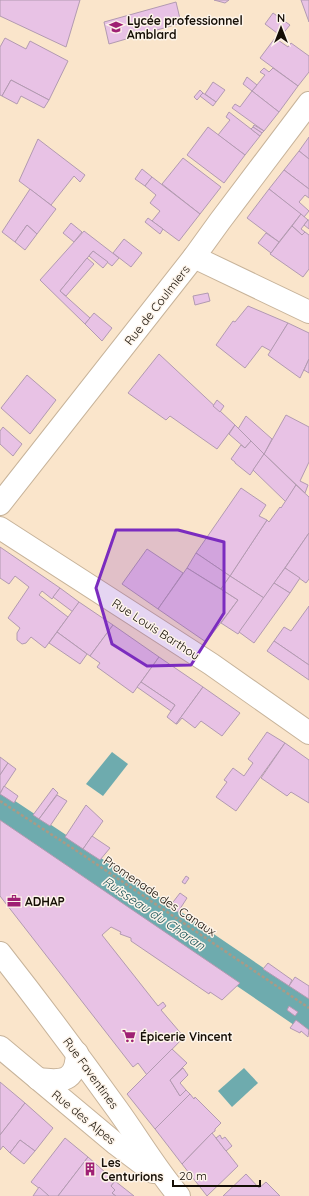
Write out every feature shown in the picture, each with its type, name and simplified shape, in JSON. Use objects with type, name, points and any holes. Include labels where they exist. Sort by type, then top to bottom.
[{"type":"street","name":"Rue de Coulmiers","points":[[0,504],[194,257],[309,103]]},
{"type":"street","points":[[194,257],[309,312]]},
{"type":"street","name":"Rue Louis Barthou","points":[[0,528],[211,664],[309,733]]},
{"type":"street","name":"Rue Faventines","points":[[0,952],[77,1053],[174,1190]]},
{"type":"street","name":"Rue des Alpes","points":[[0,1047],[116,1144],[174,1190]]},
{"type":"street","name":"Rue des Alpes","points":[[38,1079],[56,1081],[66,1078],[75,1068],[77,1063],[77,1053]]},
{"type":"path","name":"Promenade des Canaux","points":[[0,801],[80,853],[309,1008]]},
{"type":"highlighted area","points":[[116,530],[178,530],[224,542],[224,613],[191,665],[147,666],[112,644],[96,588]]},
{"type":"water","points":[[112,752],[128,764],[103,796],[86,784]]},
{"type":"water","points":[[244,1068],[258,1083],[232,1107],[218,1091]]},
{"type":"building","points":[[0,0],[80,0],[66,47],[0,16]]},
{"type":"building","points":[[214,0],[229,0],[225,3]]},
{"type":"building","points":[[301,0],[309,0],[309,22]]},
{"type":"building","points":[[176,2],[181,23],[109,44],[104,22]]},
{"type":"building","points":[[273,13],[290,25],[281,36],[265,24]]},
{"type":"building","points":[[5,38],[26,49],[30,41],[68,61],[49,100],[11,80],[2,96],[0,95],[0,47]]},
{"type":"building","points":[[275,38],[288,47],[291,43],[309,56],[309,72],[298,86],[260,58]]},
{"type":"building","points":[[264,68],[269,72],[273,68],[298,86],[279,112],[252,91],[265,75],[260,72]]},
{"type":"building","points":[[247,77],[257,85],[252,91],[243,84]]},
{"type":"building","points":[[11,80],[49,100],[44,108],[21,96],[17,104],[2,96]]},
{"type":"building","points":[[213,82],[225,90],[216,102],[205,94]]},
{"type":"building","points":[[200,90],[203,93],[197,100],[194,97]]},
{"type":"building","points":[[252,91],[279,112],[264,131],[232,108],[235,104],[240,107]]},
{"type":"building","points":[[203,93],[216,102],[213,106],[200,96]]},
{"type":"building","points":[[229,112],[260,136],[245,155],[218,135],[230,120],[226,117]]},
{"type":"building","points":[[254,125],[264,131],[262,133],[253,127]]},
{"type":"building","points":[[208,127],[245,155],[224,183],[187,155]]},
{"type":"building","points":[[253,127],[262,133],[260,136],[251,129]]},
{"type":"building","points":[[309,137],[309,159],[299,151]]},
{"type":"building","points":[[38,139],[85,175],[80,182],[74,176],[51,205],[19,181]]},
{"type":"building","points":[[299,151],[309,159],[309,189],[284,170]]},
{"type":"building","points":[[183,158],[221,187],[200,214],[162,184]]},
{"type":"building","points":[[142,169],[152,177],[145,186],[135,179]]},
{"type":"building","points":[[284,170],[309,189],[309,198],[305,195],[299,202],[309,211],[304,217],[269,189]]},
{"type":"building","points":[[152,177],[200,214],[179,241],[152,221],[160,211],[150,203],[156,195],[145,186]]},
{"type":"building","points":[[30,189],[56,209],[37,234],[27,225],[15,242],[2,232]]},
{"type":"building","points":[[269,189],[301,214],[279,242],[247,218]]},
{"type":"building","points":[[301,214],[308,220],[301,229],[305,232],[302,235],[292,226]]},
{"type":"building","points":[[148,218],[163,229],[160,234],[145,222]]},
{"type":"building","points":[[309,220],[309,229],[304,225]]},
{"type":"building","points":[[71,223],[82,232],[74,242],[63,233]]},
{"type":"building","points":[[27,225],[37,234],[25,250],[15,242]]},
{"type":"building","points":[[292,226],[302,235],[305,232],[309,235],[309,269],[303,277],[270,254]]},
{"type":"building","points":[[84,231],[119,258],[112,266],[93,251],[60,291],[90,318],[85,324],[40,280]]},
{"type":"building","points":[[266,233],[279,242],[271,253],[258,243]]},
{"type":"building","points":[[124,239],[142,253],[131,267],[113,253]]},
{"type":"building","points":[[93,251],[108,262],[103,268],[89,256]]},
{"type":"building","points":[[87,258],[94,264],[66,296],[60,291]]},
{"type":"building","points":[[208,293],[210,301],[195,305],[193,296]]},
{"type":"building","points":[[248,306],[288,323],[271,351],[262,346],[245,368],[216,345],[233,321],[235,322]]},
{"type":"building","points":[[94,313],[112,328],[102,341],[85,324]]},
{"type":"building","points":[[288,323],[309,333],[309,359],[300,378],[268,355]]},
{"type":"building","points":[[159,354],[235,425],[217,449],[170,416],[166,420],[128,393]]},
{"type":"building","points":[[309,359],[309,373],[304,370]]},
{"type":"building","points":[[27,375],[56,400],[30,434],[1,408]]},
{"type":"building","points":[[217,400],[224,406],[220,412],[213,406]]},
{"type":"building","points":[[286,415],[309,427],[309,462],[300,481],[308,485],[305,493],[264,454]]},
{"type":"building","points":[[246,416],[272,439],[264,454],[238,429]]},
{"type":"building","points":[[235,425],[251,441],[245,448],[229,434]]},
{"type":"building","points":[[3,427],[22,444],[13,456],[0,444],[0,431]]},
{"type":"building","points":[[251,441],[264,454],[250,475],[231,459],[241,445],[245,448]]},
{"type":"building","points":[[264,454],[296,485],[286,502],[253,470]]},
{"type":"building","points":[[296,485],[309,497],[309,533],[264,598],[230,576],[267,520],[269,522],[280,507],[281,508]]},
{"type":"building","points":[[241,488],[266,505],[259,516],[267,520],[230,576],[196,553]]},
{"type":"building","points":[[309,533],[309,579],[306,583],[285,568]]},
{"type":"building","points":[[0,547],[60,588],[52,599],[42,591],[39,595],[68,617],[45,648],[31,637],[26,643],[22,644],[17,640],[17,633],[20,628],[8,618],[29,587],[15,576],[9,584],[0,578]]},
{"type":"building","points":[[147,549],[183,573],[158,609],[122,584]]},
{"type":"building","points":[[196,553],[230,576],[221,589],[187,568]]},
{"type":"building","points":[[187,568],[238,600],[206,642],[158,609]]},
{"type":"building","points":[[285,568],[300,578],[290,593],[274,583]]},
{"type":"building","points":[[230,576],[264,598],[238,634],[221,623],[238,600],[221,589]]},
{"type":"building","points":[[274,583],[290,593],[254,643],[239,632]]},
{"type":"building","points":[[60,588],[79,602],[73,612],[53,597]]},
{"type":"building","points":[[79,602],[113,625],[90,656],[57,632]]},
{"type":"building","points":[[309,606],[309,665],[274,641],[284,627],[291,631]]},
{"type":"building","points":[[113,625],[159,657],[133,693],[97,667],[100,663],[90,656]]},
{"type":"building","points":[[57,632],[87,654],[80,664],[49,643]]},
{"type":"building","points":[[274,641],[309,665],[309,680],[267,651]]},
{"type":"building","points":[[159,657],[203,687],[176,724],[167,717],[175,705],[141,682]]},
{"type":"building","points":[[141,682],[175,705],[171,711],[137,687]]},
{"type":"building","points":[[203,687],[240,713],[222,736],[201,721],[195,728],[182,718],[176,724]]},
{"type":"building","points":[[267,732],[285,743],[236,811],[216,797],[227,782],[224,780],[233,768],[244,776],[253,763],[248,759]]},
{"type":"building","points":[[285,743],[309,760],[309,803],[291,792],[287,796],[261,778]]},
{"type":"building","points":[[0,757],[8,763],[0,775]]},
{"type":"building","points":[[8,763],[16,769],[0,793],[0,775]]},
{"type":"building","points":[[4,786],[18,796],[14,803],[0,794]]},
{"type":"building","points":[[53,788],[58,793],[39,819],[33,815]]},
{"type":"building","points":[[57,795],[67,801],[50,826],[39,819]]},
{"type":"building","points":[[86,805],[103,821],[83,849],[65,837]]},
{"type":"building","points":[[0,820],[240,983],[222,1000],[210,992],[209,994],[131,941],[131,938],[120,934],[121,932],[111,927],[102,935],[158,1006],[163,1002],[166,1006],[161,1010],[184,1037],[147,1075],[138,1063],[133,1067],[0,896]]},
{"type":"building","points":[[92,836],[110,848],[100,860],[83,849]]},
{"type":"building","points":[[186,876],[189,878],[185,884],[182,882]]},
{"type":"building","points":[[180,893],[187,898],[178,912],[170,906]]},
{"type":"building","points":[[268,963],[292,980],[289,986],[263,969]]},
{"type":"building","points":[[295,977],[309,986],[309,999],[289,986]]},
{"type":"building","points":[[289,1006],[298,1012],[295,1016],[287,1010]]},
{"type":"building","points":[[296,1020],[309,1030],[308,1037],[301,1031],[300,1033],[290,1028]]},
{"type":"building","points":[[172,1049],[187,1063],[170,1080],[180,1096],[186,1090],[190,1094],[155,1129],[127,1094]]},
{"type":"building","points":[[183,1068],[188,1075],[180,1083],[186,1090],[180,1096],[170,1080]]},
{"type":"building","points":[[0,1082],[25,1103],[0,1135]]},
{"type":"building","points":[[190,1094],[194,1099],[195,1097],[221,1123],[182,1164],[155,1129]]},
{"type":"building","points":[[25,1103],[53,1128],[35,1151],[20,1140],[10,1153],[3,1146],[0,1150],[0,1135]]},
{"type":"building","points":[[212,1133],[238,1166],[207,1196],[182,1164]]},
{"type":"building","points":[[220,1135],[222,1139],[225,1137],[232,1146],[226,1151],[216,1138]]},
{"type":"building","points":[[65,1138],[88,1157],[58,1196],[49,1196],[31,1182]]},
{"type":"building","points":[[20,1140],[35,1151],[24,1164],[10,1153]]},
{"type":"building","name":"Les Centurions","points":[[88,1157],[115,1181],[111,1186],[115,1190],[112,1193],[116,1196],[58,1196]]},
{"type":"building","points":[[246,1174],[259,1188],[266,1182],[280,1196],[223,1196]]},
{"type":"building","points":[[115,1181],[134,1196],[116,1196],[112,1193],[115,1190],[111,1186]]},
{"type":"building","points":[[39,1187],[49,1196],[33,1196]]},
{"type":"waterway","name":"Ruisseau du Charan","points":[[0,809],[309,1017]]},
{"type":"place","name":"Lycée professionnel Amblard","points":[[116,27]]},
{"type":"place","name":"ADHAP","points":[[14,901]]},
{"type":"place","name":"Épicerie Vincent","points":[[129,1036]]},
{"type":"place","name":"Les Centurions","points":[[90,1169]]}]
